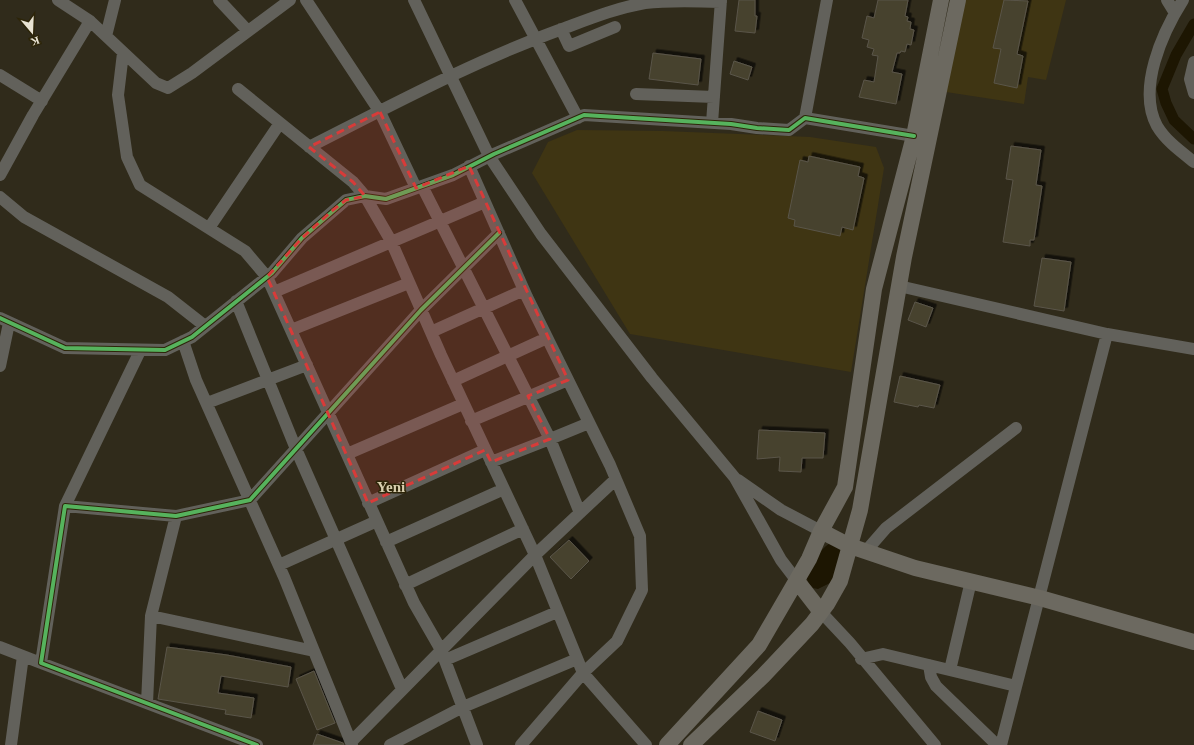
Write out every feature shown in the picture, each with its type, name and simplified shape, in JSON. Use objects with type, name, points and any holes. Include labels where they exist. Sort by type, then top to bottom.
[{"type":"main road","points":[[667,745],[759,645],[809,559],[821,531],[845,487],[874,289],[914,136],[941,0]]},
{"type":"main road","points":[[691,745],[762,676],[821,612],[834,594],[840,581],[866,480],[899,286],[958,0]]},
{"type":"main road","points":[[821,531],[850,546],[915,568],[1040,598],[1194,642]]},
{"type":"main road","points":[[797,581],[821,612]]},
{"type":"street","points":[[58,0],[90,21],[156,83],[168,88],[192,73],[290,0]]},
{"type":"street","points":[[106,36],[115,0]]},
{"type":"street","points":[[219,0],[248,31]]},
{"type":"street","points":[[306,0],[380,112],[419,187],[439,221],[550,439],[580,513]]},
{"type":"street","points":[[414,0],[489,156],[541,234],[565,266],[652,378],[735,478],[781,560],[797,581]]},
{"type":"street","points":[[515,0],[578,118]]},
{"type":"street","points":[[309,147],[451,76],[536,39],[611,11],[665,0],[721,1],[712,123]]},
{"type":"street","points":[[0,366],[4,320],[65,348],[140,351],[165,350],[192,337],[267,277],[302,238],[346,200],[365,196],[386,199],[469,166],[584,115],[712,123],[789,130],[805,118],[827,0]]},
{"type":"street","points":[[1168,0],[1175,13]]},
{"type":"street","points":[[1183,0],[1175,13],[1153,65],[1149,82],[1149,97],[1152,114],[1164,136],[1194,162]]},
{"type":"street","points":[[0,176],[42,101],[90,21]]},
{"type":"street","points":[[561,29],[569,46],[615,27]]},
{"type":"street","points":[[123,52],[118,95],[127,157],[140,184],[245,251],[267,277],[405,585],[443,655],[477,745]]},
{"type":"street","points":[[1194,62],[1190,79],[1194,93]]},
{"type":"street","points":[[0,75],[42,101]]},
{"type":"street","points":[[238,89],[353,182],[365,196],[391,241],[463,404],[535,555],[557,612],[584,673],[646,745]]},
{"type":"street","points":[[636,94],[714,97]]},
{"type":"street","points":[[805,118],[914,136]]},
{"type":"street","points":[[209,228],[280,123]]},
{"type":"street","points":[[469,166],[524,290],[616,480],[640,536],[642,590],[617,642],[584,673],[521,745]]},
{"type":"street","points":[[0,197],[24,218],[168,297],[205,326]]},
{"type":"street","points":[[274,292],[485,202]]},
{"type":"street","points":[[65,506],[176,516],[250,500],[421,310],[499,233]]},
{"type":"street","points":[[291,330],[410,283]]},
{"type":"street","points":[[899,286],[1108,334],[1194,348]]},
{"type":"street","points":[[431,332],[524,290]]},
{"type":"street","points":[[236,301],[296,449],[402,689]]},
{"type":"street","points":[[1001,745],[1108,334]]},
{"type":"street","points":[[453,381],[548,338]]},
{"type":"street","points":[[183,342],[207,403],[279,565],[351,743],[402,689],[443,655],[535,555],[616,480]]},
{"type":"street","points":[[41,663],[65,506],[140,351]]},
{"type":"street","points":[[207,403],[307,365]]},
{"type":"street","points":[[471,421],[568,380]]},
{"type":"street","points":[[347,454],[463,404]]},
{"type":"street","points":[[491,462],[589,423]]},
{"type":"street","points":[[866,552],[886,528],[1016,428]]},
{"type":"street","points":[[368,502],[485,450]]},
{"type":"street","points":[[735,478],[781,510],[821,531]]},
{"type":"street","points":[[386,542],[504,489]]},
{"type":"street","points":[[147,703],[151,616],[176,516]]},
{"type":"street","points":[[279,565],[376,521]]},
{"type":"street","points":[[405,585],[523,529]]},
{"type":"street","points":[[950,670],[971,582]]},
{"type":"street","points":[[443,655],[557,612]]},
{"type":"street","points":[[821,612],[850,643],[861,659],[935,745]]},
{"type":"street","points":[[151,616],[314,652]]},
{"type":"street","points":[[0,647],[257,745]]},
{"type":"street","points":[[861,659],[884,654],[1016,686]]},
{"type":"street","points":[[11,745],[22,656]]},
{"type":"street","points":[[390,745],[463,707],[577,659]]},
{"type":"street","points":[[929,665],[931,678],[936,686],[997,745]]},
{"type":"highlighted area","points":[[380,112],[416,188],[469,166],[568,380],[528,396],[550,439],[491,462],[485,450],[368,503],[267,277],[302,238],[333,210],[346,200],[365,196],[353,182],[309,147]]},
{"type":"shaded area","points":[[965,0],[1066,0],[1046,80],[1028,77],[1024,104],[946,92]]},
{"type":"shaded area","points":[[577,130],[663,131],[810,137],[876,147],[884,168],[851,372],[630,334],[532,173],[548,142]]},
{"type":"shaded area","points":[[832,542],[844,551],[832,582],[818,589],[813,588],[807,579],[812,562],[828,544]]},
{"type":"building","points":[[739,0],[755,0],[755,16],[757,16],[755,33],[735,31]]},
{"type":"building","points":[[878,0],[908,0],[905,16],[908,17],[907,21],[911,22],[910,29],[914,30],[911,45],[907,44],[905,52],[901,51],[900,53],[897,53],[892,72],[902,74],[896,104],[859,97],[864,80],[874,82],[878,56],[872,55],[874,49],[867,47],[869,40],[862,38],[867,16],[874,18]]},
{"type":"building","points":[[1004,0],[1028,1],[1017,54],[1023,56],[1017,88],[994,83],[1001,49],[993,48]]},
{"type":"building","points":[[653,53],[701,59],[698,85],[649,79]]},
{"type":"building","points":[[734,61],[752,67],[748,80],[730,74]]},
{"type":"building","points":[[1011,146],[1041,150],[1036,185],[1042,186],[1034,240],[1030,240],[1030,246],[1003,242],[1013,180],[1006,179]]},
{"type":"building","points":[[809,156],[860,167],[858,176],[864,178],[853,230],[842,227],[840,236],[794,226],[795,220],[788,218],[800,160],[808,162]]},
{"type":"building","points":[[1042,258],[1071,262],[1064,311],[1034,306]]},
{"type":"building","points":[[915,302],[933,308],[926,327],[908,320]]},
{"type":"building","points":[[900,376],[940,385],[934,408],[919,405],[918,407],[894,402]]},
{"type":"building","points":[[759,430],[825,433],[823,458],[802,458],[801,472],[779,471],[780,457],[757,459]]},
{"type":"building","points":[[569,540],[589,561],[571,579],[550,557]]},
{"type":"building","points":[[167,647],[227,655],[291,667],[288,687],[221,676],[218,693],[254,698],[251,718],[225,714],[226,710],[158,699]]},
{"type":"building","points":[[314,671],[335,723],[317,730],[296,679]]},
{"type":"building","points":[[758,711],[782,720],[775,741],[750,732]]},
{"type":"building","points":[[317,734],[343,743],[344,745],[313,745]]},
{"type":"waterway","points":[[1194,24],[1176,55],[1162,89],[1166,103],[1174,120],[1194,139]]},
{"type":"cycle path","points":[[0,318],[65,348],[165,350],[192,337],[272,273],[302,238],[346,200],[365,196],[386,199],[453,175],[494,154],[584,115],[731,124],[757,128],[789,130],[805,118],[914,136]]},
{"type":"cycle path","points":[[257,745],[41,663],[65,506],[176,516],[250,500],[421,310],[499,233]]},
{"type":"district","name":"Yeni","points":[[391,487]]}]
